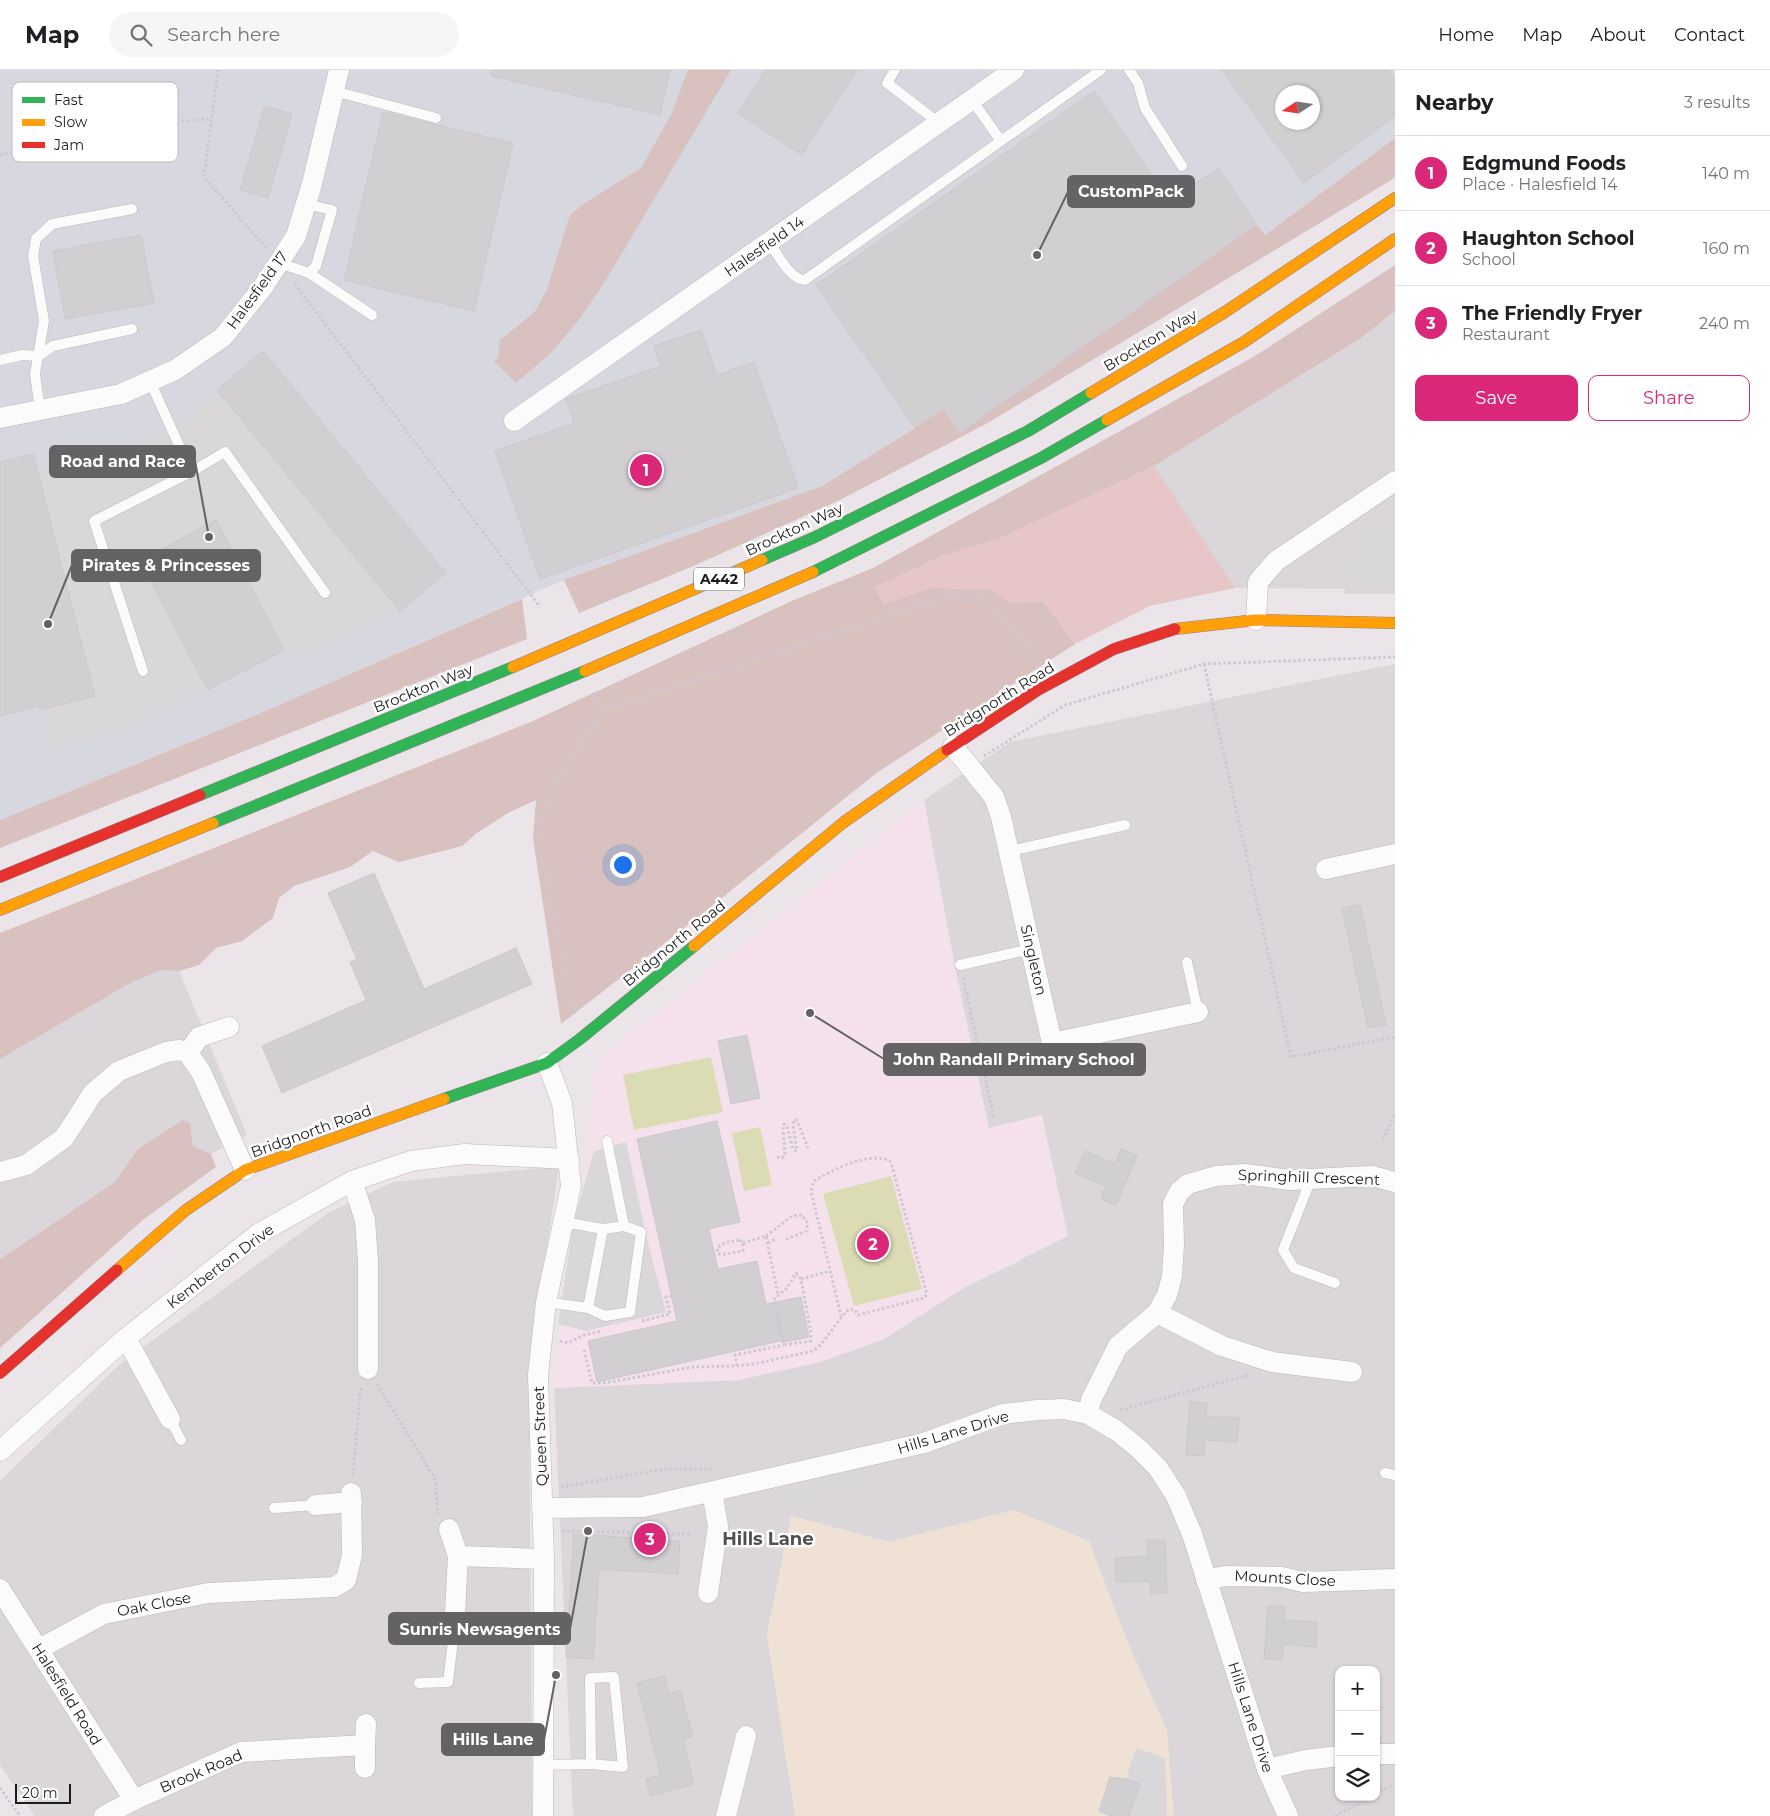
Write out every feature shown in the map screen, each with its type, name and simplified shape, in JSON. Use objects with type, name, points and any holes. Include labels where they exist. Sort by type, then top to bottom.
[{"type":"main road","name":"Brockton Way","points":[[0,877],[545,654],[815,537],[1028,431],[1225,312],[1395,198]]},
{"type":"main road","name":"A442","points":[[0,910],[553,685],[829,565],[1041,458],[1244,342],[1395,239]]},
{"type":"main road","name":"Bridgnorth Road","points":[[0,1374],[186,1210],[244,1170],[547,1062],[580,1039],[844,822],[953,746],[1038,690],[1114,649],[1177,628],[1256,620],[1395,623]]},
{"type":"street","name":"Halesfield 17","points":[[0,418],[121,394],[175,370],[223,337],[263,287],[296,236],[306,204],[339,70]]},
{"type":"street","name":"Halesfield 14","points":[[514,421],[1014,70]]},
{"type":"street","points":[[1256,620],[1258,582],[1276,561],[1395,481]]},
{"type":"street","name":"Singleton","points":[[953,746],[994,798],[1010,851],[1052,1043],[1198,1012]]},
{"type":"street","points":[[1326,869],[1395,854]]},
{"type":"street","points":[[188,1053],[199,1037],[228,1027]]},
{"type":"street","points":[[0,1172],[26,1165],[64,1138],[93,1093],[119,1071],[166,1052],[180,1050],[188,1053],[201,1072],[244,1170]]},
{"type":"street","name":"Queen Street","points":[[543,1816],[544,1559],[538,1375],[546,1302],[571,1186],[562,1103],[547,1062]]},
{"type":"street","name":"Kemberton Drive","points":[[0,1451],[126,1338],[258,1234],[352,1181],[411,1161],[465,1154],[569,1159]]},
{"type":"street","name":"Springhill Crescent","points":[[1088,1414],[1091,1400],[1118,1346],[1157,1313],[1166,1296],[1172,1276],[1174,1244],[1173,1204],[1179,1192],[1188,1184],[1216,1176],[1245,1174],[1290,1180],[1372,1176],[1395,1182]]},
{"type":"street","points":[[352,1181],[365,1220],[368,1261],[368,1369]]},
{"type":"street","points":[[1157,1313],[1222,1346],[1272,1362],[1352,1372]]},
{"type":"street","points":[[126,1338],[170,1419]]},
{"type":"street","name":"Hills Lane Drive","points":[[542,1508],[642,1508],[924,1443],[1003,1414],[1064,1409],[1088,1414],[1138,1448],[1158,1468],[1176,1496],[1192,1534],[1267,1769],[1288,1816]]},
{"type":"street","points":[[708,1593],[718,1526],[712,1492]]},
{"type":"street","points":[[316,1505],[351,1497]]},
{"type":"street","name":"Oak Close","points":[[39,1649],[104,1614],[208,1593],[334,1586],[346,1580],[352,1555],[351,1497]]},
{"type":"street","points":[[449,1530],[458,1556],[454,1632]]},
{"type":"street","points":[[458,1556],[544,1559]]},
{"type":"street","name":"Mounts Close","points":[[1206,1580],[1225,1576],[1282,1577],[1303,1582],[1395,1578]]},
{"type":"street","name":"Halesfield Road","points":[[0,1589],[134,1800]]},
{"type":"street","points":[[365,1768],[366,1724]]},
{"type":"street","points":[[726,1816],[746,1736]]},
{"type":"street","name":"Brook Road","points":[[104,1816],[134,1800],[241,1752],[365,1745]]},
{"type":"street","points":[[1380,1754],[1395,1754]]},
{"type":"street","points":[[1267,1769],[1306,1760],[1335,1756]]},
{"type":"lane","points":[[895,70],[887,83],[939,123]]},
{"type":"lane","points":[[769,242],[792,274],[800,280],[805,280],[1100,70]]},
{"type":"lane","points":[[1129,70],[1138,83],[1145,108],[1182,166]]},
{"type":"lane","points":[[334,91],[436,118]]},
{"type":"lane","points":[[972,100],[1001,141]]},
{"type":"lane","points":[[306,204],[332,210],[316,266],[309,273]]},
{"type":"lane","points":[[40,410],[35,374],[44,321],[33,256],[36,239],[52,224],[132,209]]},
{"type":"lane","points":[[279,263],[309,273],[372,315]]},
{"type":"lane","points":[[0,360],[22,356],[38,356],[53,346],[132,329]]},
{"type":"lane","points":[[150,381],[192,472]]},
{"type":"lane","points":[[143,671],[94,521],[192,472],[225,452],[325,593]]},
{"type":"lane","points":[[1010,851],[1126,825]]},
{"type":"lane","points":[[960,965],[1031,949]]},
{"type":"lane","points":[[1187,962],[1198,1012]]},
{"type":"lane","points":[[607,1141],[624,1226]]},
{"type":"lane","points":[[1311,1179],[1283,1250],[1294,1268],[1335,1283]]},
{"type":"lane","points":[[546,1302],[588,1308],[606,1316],[630,1312],[641,1232],[624,1226],[603,1228],[564,1222]]},
{"type":"lane","points":[[588,1308],[603,1228]]},
{"type":"lane","points":[[170,1419],[181,1440]]},
{"type":"lane","points":[[274,1508],[316,1505]]},
{"type":"lane","points":[[419,1683],[448,1682],[454,1632]]},
{"type":"lane","points":[[543,1765],[590,1764],[623,1766],[614,1676],[590,1678],[590,1764]]},
{"type":"path","points":[[218,70],[204,177],[279,263],[540,607]]},
{"type":"path","points":[[178,121],[212,119]]},
{"type":"path","points":[[580,1039],[537,838],[550,792],[602,710],[951,595],[986,600],[1038,660]]},
{"type":"path","points":[[969,766],[1065,705],[1204,664],[1395,657]]},
{"type":"path","points":[[1204,664],[1291,1057],[1395,1037]]},
{"type":"path","points":[[592,694],[602,710]]},
{"type":"path","points":[[960,965],[994,1118]]},
{"type":"path","points":[[1383,1140],[1395,1113]]},
{"type":"path","points":[[777,1157],[782,1158],[785,1156],[784,1124],[787,1126],[793,1150],[797,1150],[794,1120],[797,1120],[808,1148]]},
{"type":"path","points":[[584,1350],[592,1383],[604,1383],[693,1367],[737,1366],[813,1351],[820,1346],[841,1316],[849,1309],[855,1310],[858,1315],[924,1298],[927,1294],[890,1160],[872,1158],[838,1167],[814,1180],[811,1191],[841,1316]]},
{"type":"path","points":[[743,1243],[743,1251],[718,1254],[717,1248],[729,1242],[740,1240],[743,1243],[766,1236],[792,1216],[802,1215],[808,1224],[806,1231],[785,1240]]},
{"type":"path","points":[[766,1236],[779,1296]]},
{"type":"path","points":[[768,1243],[776,1239]]},
{"type":"path","points":[[802,1278],[830,1272]]},
{"type":"path","points":[[737,1366],[735,1355],[810,1341],[811,1333],[802,1278],[796,1273],[787,1288],[774,1300],[784,1345]]},
{"type":"path","points":[[351,1497],[360,1394],[368,1369]]},
{"type":"path","points":[[368,1369],[435,1479],[438,1522],[449,1530]]},
{"type":"path","points":[[1112,1413],[1250,1375]]},
{"type":"path","points":[[553,1488],[665,1469],[720,1470]]},
{"type":"path","points":[[560,1530],[692,1534]]},
{"type":"path","points":[[1380,1792],[1395,1784]]},
{"type":"path","points":[[0,1788],[20,1816]]},
{"type":"path","points":[[1335,1816],[1363,1801]]},
{"type":"shaded area","points":[[0,70],[1395,70],[1395,138],[1265,235],[1257,225],[960,433],[943,409],[822,486],[564,580],[256,715],[0,820]]},
{"type":"shaded area","points":[[688,70],[731,70],[606,280],[578,321],[552,352],[516,383],[494,361],[498,358],[500,340],[535,312],[547,289],[570,215],[585,203],[641,168],[671,115]]},
{"type":"shaded area","points":[[1395,138],[1395,177],[1388,182],[986,424],[838,501],[691,567],[579,613],[564,580],[822,486],[943,409],[960,433],[1257,225],[1265,235]]},
{"type":"shaded area","points":[[1395,265],[1395,311],[1361,338],[1154,466],[1001,538],[942,556],[875,587],[884,604],[931,588],[990,589],[1011,603],[1043,601],[1075,644],[875,774],[702,914],[561,1024],[533,838],[536,800],[508,813],[477,833],[462,846],[399,862],[373,851],[350,867],[294,886],[279,898],[273,918],[242,941],[216,948],[199,965],[179,971],[162,970],[132,982],[0,1059],[0,933],[533,721],[794,600],[873,568],[1255,356]]},
{"type":"shaded area","points":[[1395,311],[1395,589],[1235,588],[1154,466],[1361,338]]},
{"type":"shaded area","points":[[217,390],[400,611],[310,657],[284,650],[216,521],[140,561],[208,690],[136,726],[51,750],[40,710],[95,695],[37,466],[131,442],[179,426]]},
{"type":"shaded area","points":[[1154,466],[1235,588],[1150,606],[1075,644],[1043,601],[1011,603],[990,589],[931,588],[884,604],[875,587],[942,556],[1001,538]]},
{"type":"shaded area","points":[[1395,518],[1395,594],[1345,594],[1344,565],[1367,529]]},
{"type":"shaded area","points":[[522,599],[527,639],[0,848],[0,820],[256,715]]},
{"type":"shaded area","points":[[1395,664],[1395,1816],[1172,1816],[1167,1731],[1128,1643],[1014,1510],[889,1542],[792,1516],[767,1634],[795,1816],[573,1816],[554,1388],[739,1380],[967,1286],[1022,1260],[989,1129],[955,966],[924,800],[1010,742]]},
{"type":"shaded area","points":[[924,800],[953,966],[989,1128],[1042,1115],[1068,1236],[967,1286],[884,1339],[821,1362],[739,1380],[554,1388],[581,1215],[597,1060]]},
{"type":"shaded area","points":[[162,970],[179,971],[247,1135],[211,1154],[193,1146],[192,1135],[138,1149],[115,1182],[0,1259],[0,1059],[132,982]]},
{"type":"shaded area","points":[[183,1120],[190,1123],[193,1146],[211,1154],[216,1167],[144,1219],[0,1348],[0,1259],[115,1182],[138,1149]]},
{"type":"shaded area","points":[[626,1142],[647,1239],[666,1312],[586,1331],[558,1324],[573,1225],[594,1151]]},
{"type":"shaded area","points":[[559,1166],[529,1374],[532,1816],[35,1816],[0,1765],[0,1481],[120,1364],[328,1213],[393,1182]]},
{"type":"shaded area","points":[[872,1470],[871,1489],[782,1508],[778,1490]]},
{"type":"shaded area","points":[[1014,1510],[1089,1541],[1128,1643],[1167,1731],[1174,1816],[795,1816],[767,1634],[791,1516],[889,1542]]},
{"type":"shaded area","points":[[1136,1748],[1165,1758],[1167,1816],[1129,1816],[1140,1784],[1126,1779]]},
{"type":"green space","points":[[711,1057],[723,1112],[634,1130],[623,1075]]},
{"type":"green space","points":[[760,1127],[772,1185],[744,1191],[732,1133]]},
{"type":"green space","points":[[891,1176],[922,1289],[854,1306],[823,1194]]},
{"type":"building","points":[[491,70],[670,70],[660,115],[491,76]]},
{"type":"building","points":[[765,70],[857,70],[802,155],[738,113]]},
{"type":"building","points":[[1222,70],[1389,70],[1395,79],[1395,116],[1304,183]]},
{"type":"building","points":[[1094,91],[1170,202],[1218,168],[1257,225],[960,433],[943,409],[915,428],[816,285]]},
{"type":"building","points":[[265,106],[292,114],[268,198],[240,190]]},
{"type":"building","points":[[383,112],[513,143],[474,311],[344,280]]},
{"type":"building","points":[[141,235],[154,303],[65,319],[53,251]]},
{"type":"building","points":[[701,330],[717,375],[754,362],[798,488],[540,579],[495,451],[574,423],[566,399],[661,366],[654,346]]},
{"type":"building","points":[[263,351],[446,573],[400,611],[217,390]]},
{"type":"building","points":[[33,454],[95,696],[40,710],[39,706],[0,716],[0,462]]},
{"type":"building","points":[[216,520],[284,650],[208,690],[140,561]]},
{"type":"building","points":[[374,873],[424,989],[516,948],[532,984],[282,1093],[262,1046],[366,1000],[350,962],[357,959],[328,893]]},
{"type":"building","points":[[1360,905],[1386,1025],[1368,1028],[1342,908]]},
{"type":"building","points":[[747,1035],[760,1098],[731,1104],[718,1041]]},
{"type":"building","points":[[717,1121],[740,1222],[709,1229],[718,1269],[757,1261],[766,1304],[801,1297],[809,1337],[785,1342],[785,1340],[597,1382],[588,1341],[677,1321],[637,1139]]},
{"type":"building","points":[[1121,1149],[1137,1156],[1116,1205],[1101,1199],[1106,1186],[1075,1173],[1085,1151],[1115,1164]]},
{"type":"building","points":[[1190,1402],[1207,1403],[1206,1416],[1239,1418],[1237,1442],[1205,1440],[1204,1456],[1186,1455]]},
{"type":"building","points":[[574,1534],[680,1541],[678,1574],[599,1569],[593,1659],[566,1657]]},
{"type":"building","points":[[1147,1540],[1165,1540],[1167,1593],[1151,1594],[1150,1581],[1116,1582],[1115,1558],[1148,1556]]},
{"type":"building","points":[[1268,1606],[1285,1607],[1284,1620],[1317,1622],[1316,1647],[1283,1644],[1282,1660],[1264,1659]]},
{"type":"building","points":[[664,1676],[669,1694],[680,1690],[693,1736],[683,1739],[694,1784],[650,1796],[646,1779],[661,1775],[637,1683]]},
{"type":"building","points":[[1110,1777],[1126,1779],[1140,1784],[1129,1816],[1110,1816],[1099,1811]]},
{"type":"traffic: fast","points":[[762,560],[815,537],[1028,431],[1091,393]]},
{"type":"traffic: fast","points":[[813,572],[1041,458],[1107,420]]},
{"type":"traffic: fast","points":[[200,795],[513,667]]},
{"type":"traffic: fast","points":[[213,823],[585,671]]},
{"type":"traffic: fast","points":[[444,1099],[547,1063],[580,1039],[694,946]]},
{"type":"traffic: slow","points":[[1091,393],[1225,312],[1395,198]]},
{"type":"traffic: slow","points":[[1107,420],[1244,342],[1395,239]]},
{"type":"traffic: slow","points":[[513,667],[762,560]]},
{"type":"traffic: slow","points":[[585,671],[813,572]]},
{"type":"traffic: slow","points":[[1175,629],[1256,620],[1395,623]]},
{"type":"traffic: slow","points":[[694,946],[844,822],[947,750]]},
{"type":"traffic: slow","points":[[0,910],[213,823]]},
{"type":"traffic: slow","points":[[117,1270],[186,1210],[245,1170],[444,1099]]},
{"type":"traffic: jam","points":[[947,750],[1038,690],[1114,649],[1175,629]]},
{"type":"traffic: jam","points":[[0,877],[200,795]]},
{"type":"traffic: jam","points":[[0,1373],[117,1270]]},
{"type":"place","name":"CustomPack","points":[[1037,255]]},
{"type":"place","name":"Edgmund Foods","points":[[646,470]]},
{"type":"place","name":"Road and Race","points":[[209,537]]},
{"type":"place","name":"Pirates & Princesses","points":[[48,624]]},
{"type":"place","name":"John Randall Primary School","points":[[810,1013]]},
{"type":"place","name":"Haughton School","points":[[873,1244]]},
{"type":"place","name":"Sunris Newsagents","points":[[588,1531]]},
{"type":"place","name":"The Friendly Fryer","points":[[650,1539]]},
{"type":"place","name":"Hills Lane","points":[[556,1675]]},
{"type":"district","name":"Hills Lane","points":[[768,1539]]}]
